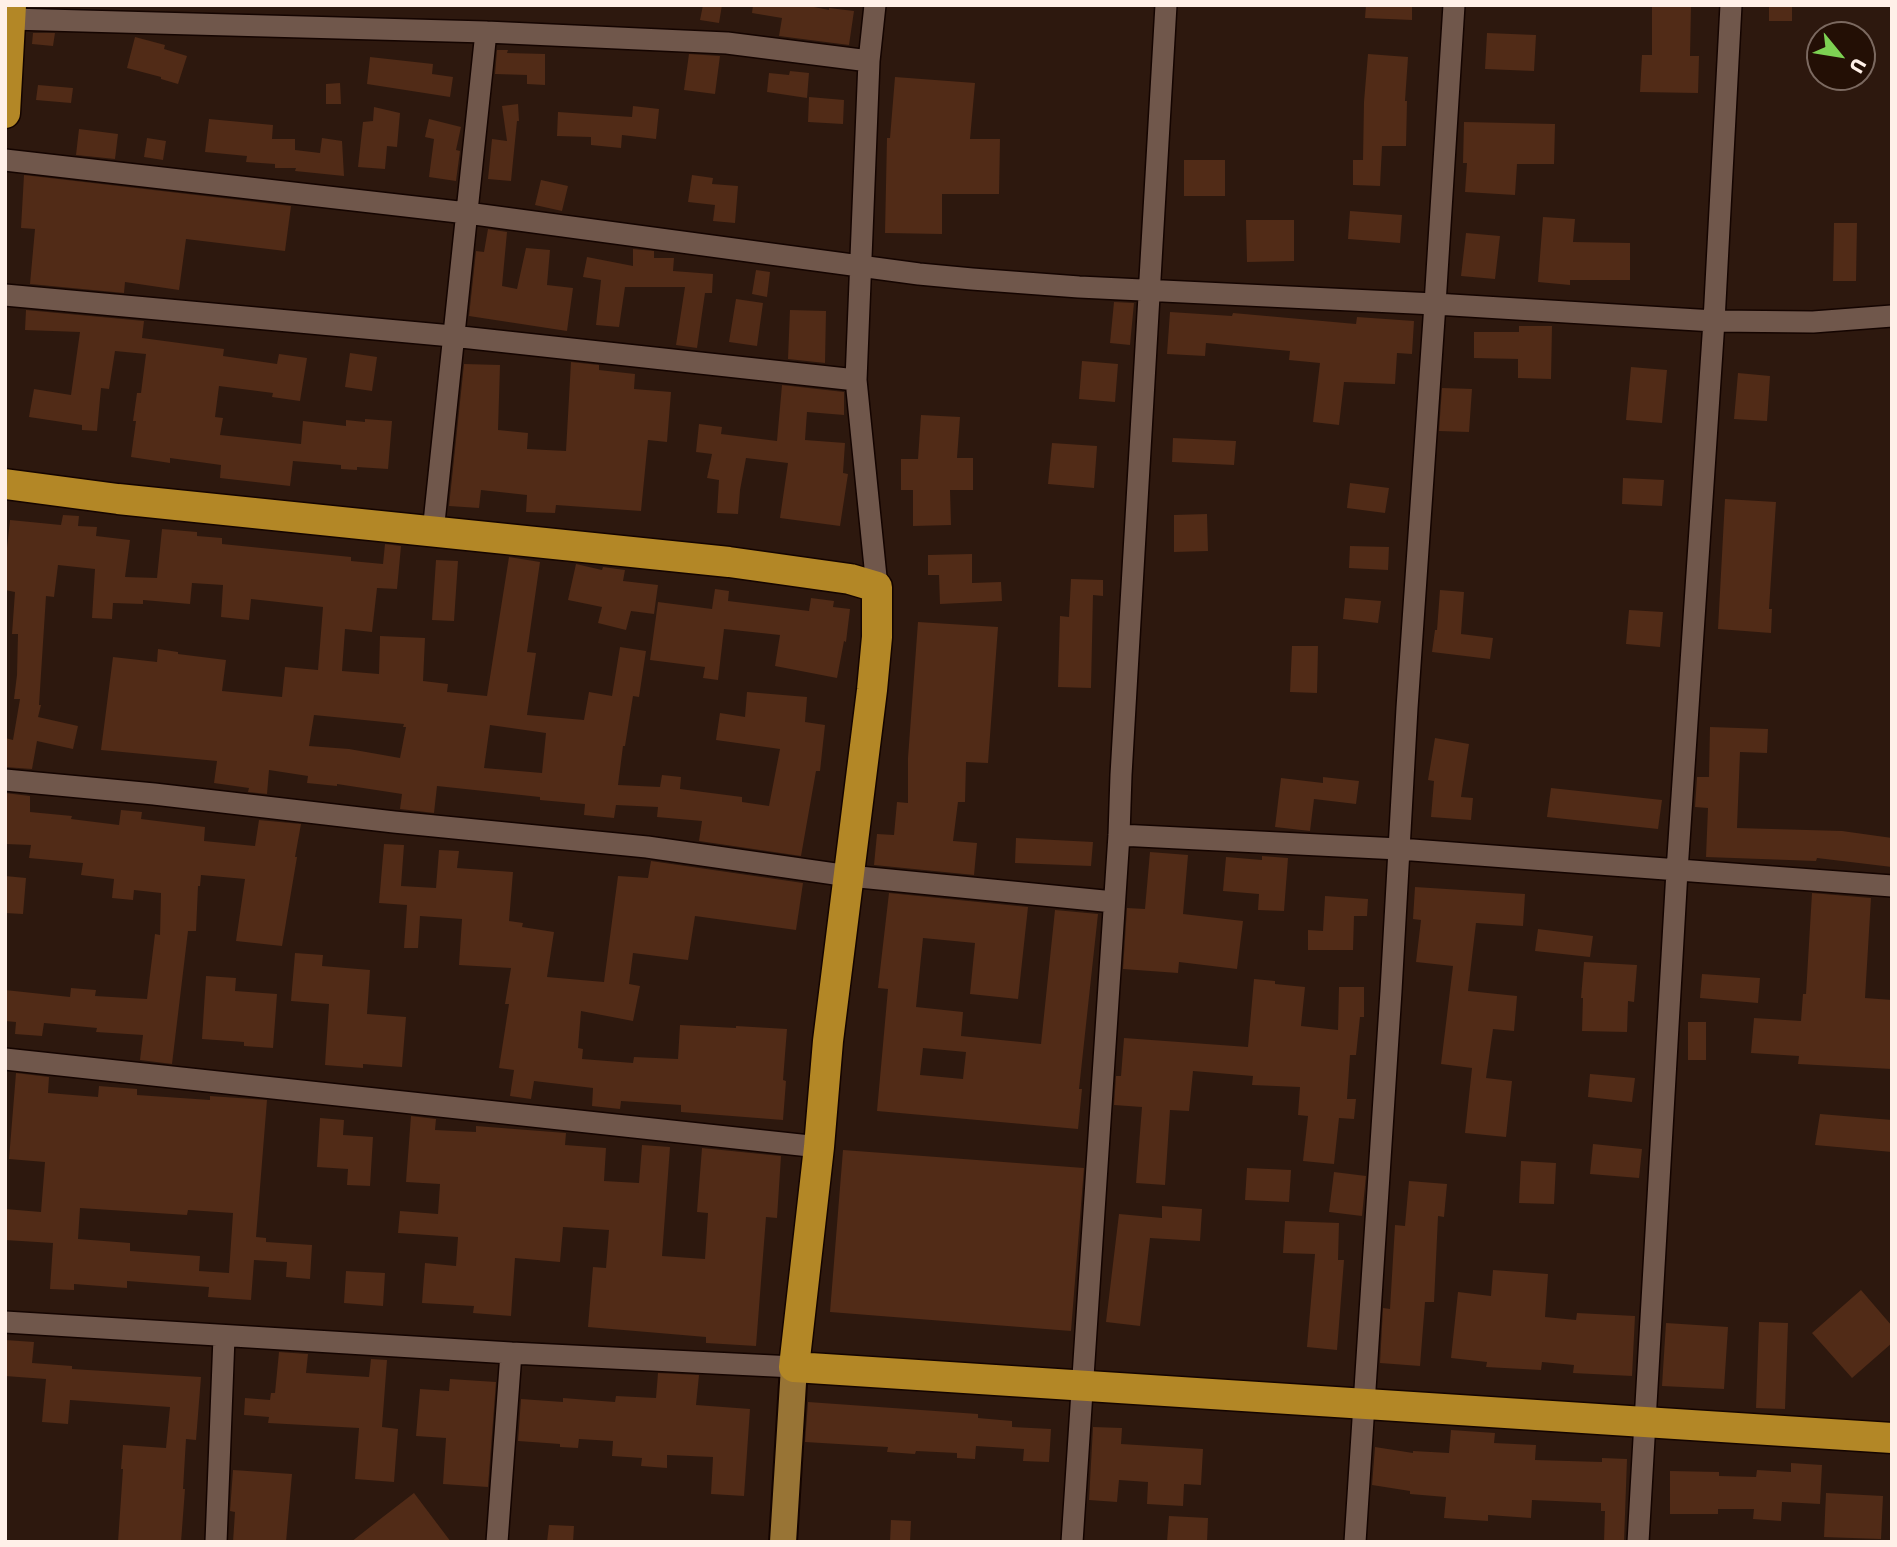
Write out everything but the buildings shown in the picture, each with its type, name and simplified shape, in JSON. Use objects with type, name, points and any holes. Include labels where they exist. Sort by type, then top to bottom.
[{"type":"highway","points":[[5,113],[10,12]]},
{"type":"highway","points":[[5,484],[118,499],[729,562],[850,579],[877,587],[875,657],[828,1041],[794,1367],[1892,1438]]},
{"type":"main road","points":[[783,1542],[794,1367]]},
{"type":"street","points":[[875,5],[869,61],[856,380],[877,587]]},
{"type":"street","points":[[1072,1542],[1119,835],[1166,5]]},
{"type":"street","points":[[1355,1542],[1454,5]]},
{"type":"street","points":[[1638,1542],[1677,871],[1714,321],[1731,5]]},
{"type":"street","points":[[10,12],[727,43],[869,61]]},
{"type":"street","points":[[433,532],[486,32]]},
{"type":"street","points":[[5,160],[467,213],[972,279],[1714,321],[1812,322],[1892,316]]},
{"type":"street","points":[[5,295],[452,336],[856,380]]},
{"type":"street","points":[[5,780],[647,847],[849,876],[1114,902]]},
{"type":"street","points":[[1119,835],[1399,849],[1892,886]]},
{"type":"street","points":[[5,1059],[819,1147]]},
{"type":"street","points":[[5,1322],[224,1337],[794,1367]]},
{"type":"street","points":[[216,1542],[224,1337]]},
{"type":"street","points":[[498,1542],[510,1353]]}]
